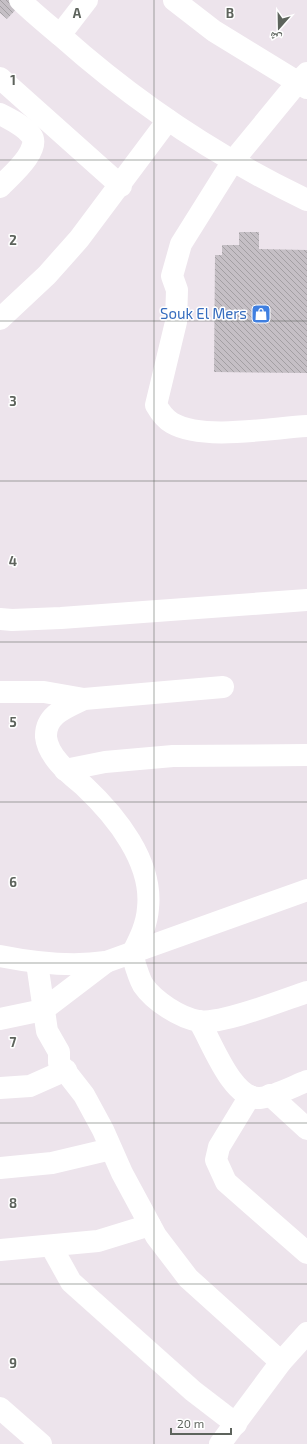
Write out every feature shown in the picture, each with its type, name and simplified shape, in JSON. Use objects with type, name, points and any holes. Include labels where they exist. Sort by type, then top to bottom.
[{"type":"street","points":[[20,0],[60,36],[123,88],[168,120],[233,162],[307,200]]},
{"type":"street","points":[[60,36],[87,0]]},
{"type":"street","points":[[174,0],[219,35],[304,82],[233,162],[181,244],[172,276],[177,290],[176,322],[156,405],[169,421],[196,431],[233,432],[307,426]]},
{"type":"street","points":[[0,78],[121,186]]},
{"type":"street","points":[[0,114],[32,136],[33,143],[25,160],[0,187]]},
{"type":"street","points":[[0,317],[54,267],[80,239],[121,186],[168,120]]},
{"type":"street","points":[[0,619],[61,618],[307,600]]},
{"type":"street","points":[[0,692],[44,692],[84,699],[223,687]]},
{"type":"street","points":[[84,699],[64,707],[52,717],[48,725],[46,736],[49,746],[65,770],[96,798],[121,826],[140,860],[148,889],[148,908],[146,921],[132,954],[144,986],[157,999],[183,1016],[199,1021],[217,1020],[307,992]]},
{"type":"street","points":[[65,770],[105,762],[173,756],[298,756],[307,770]]},
{"type":"street","points":[[0,956],[37,963],[71,965],[106,962],[132,954],[307,890]]},
{"type":"street","points":[[0,1019],[43,1010],[106,962]]},
{"type":"street","points":[[37,963],[47,1031],[58,1052],[59,1063],[66,1070],[84,1095],[150,1225],[167,1253],[188,1278],[281,1362]]},
{"type":"street","points":[[199,1021],[231,1081],[238,1088],[260,1095],[307,1129]]},
{"type":"street","points":[[0,1088],[30,1086],[66,1070]]},
{"type":"street","points":[[307,1081],[260,1095],[219,1147],[216,1160],[226,1182],[307,1253]]},
{"type":"street","points":[[0,1168],[52,1163],[111,1149]]},
{"type":"street","points":[[0,1250],[98,1241],[150,1225]]},
{"type":"street","points":[[51,1246],[71,1282],[193,1391],[236,1424]]},
{"type":"street","points":[[220,1444],[281,1362],[307,1333]]},
{"type":"street","points":[[0,1408],[41,1444]]},
{"type":"building","points":[[0,0],[15,0],[20,5],[7,19],[0,13]]},
{"type":"building","name":"Souk El Mers","points":[[239,232],[259,232],[259,249],[307,250],[307,373],[214,372],[215,255],[222,255],[222,245],[239,245]]},
{"type":"place","name":"Souk El Mers","points":[[261,314]]}]
